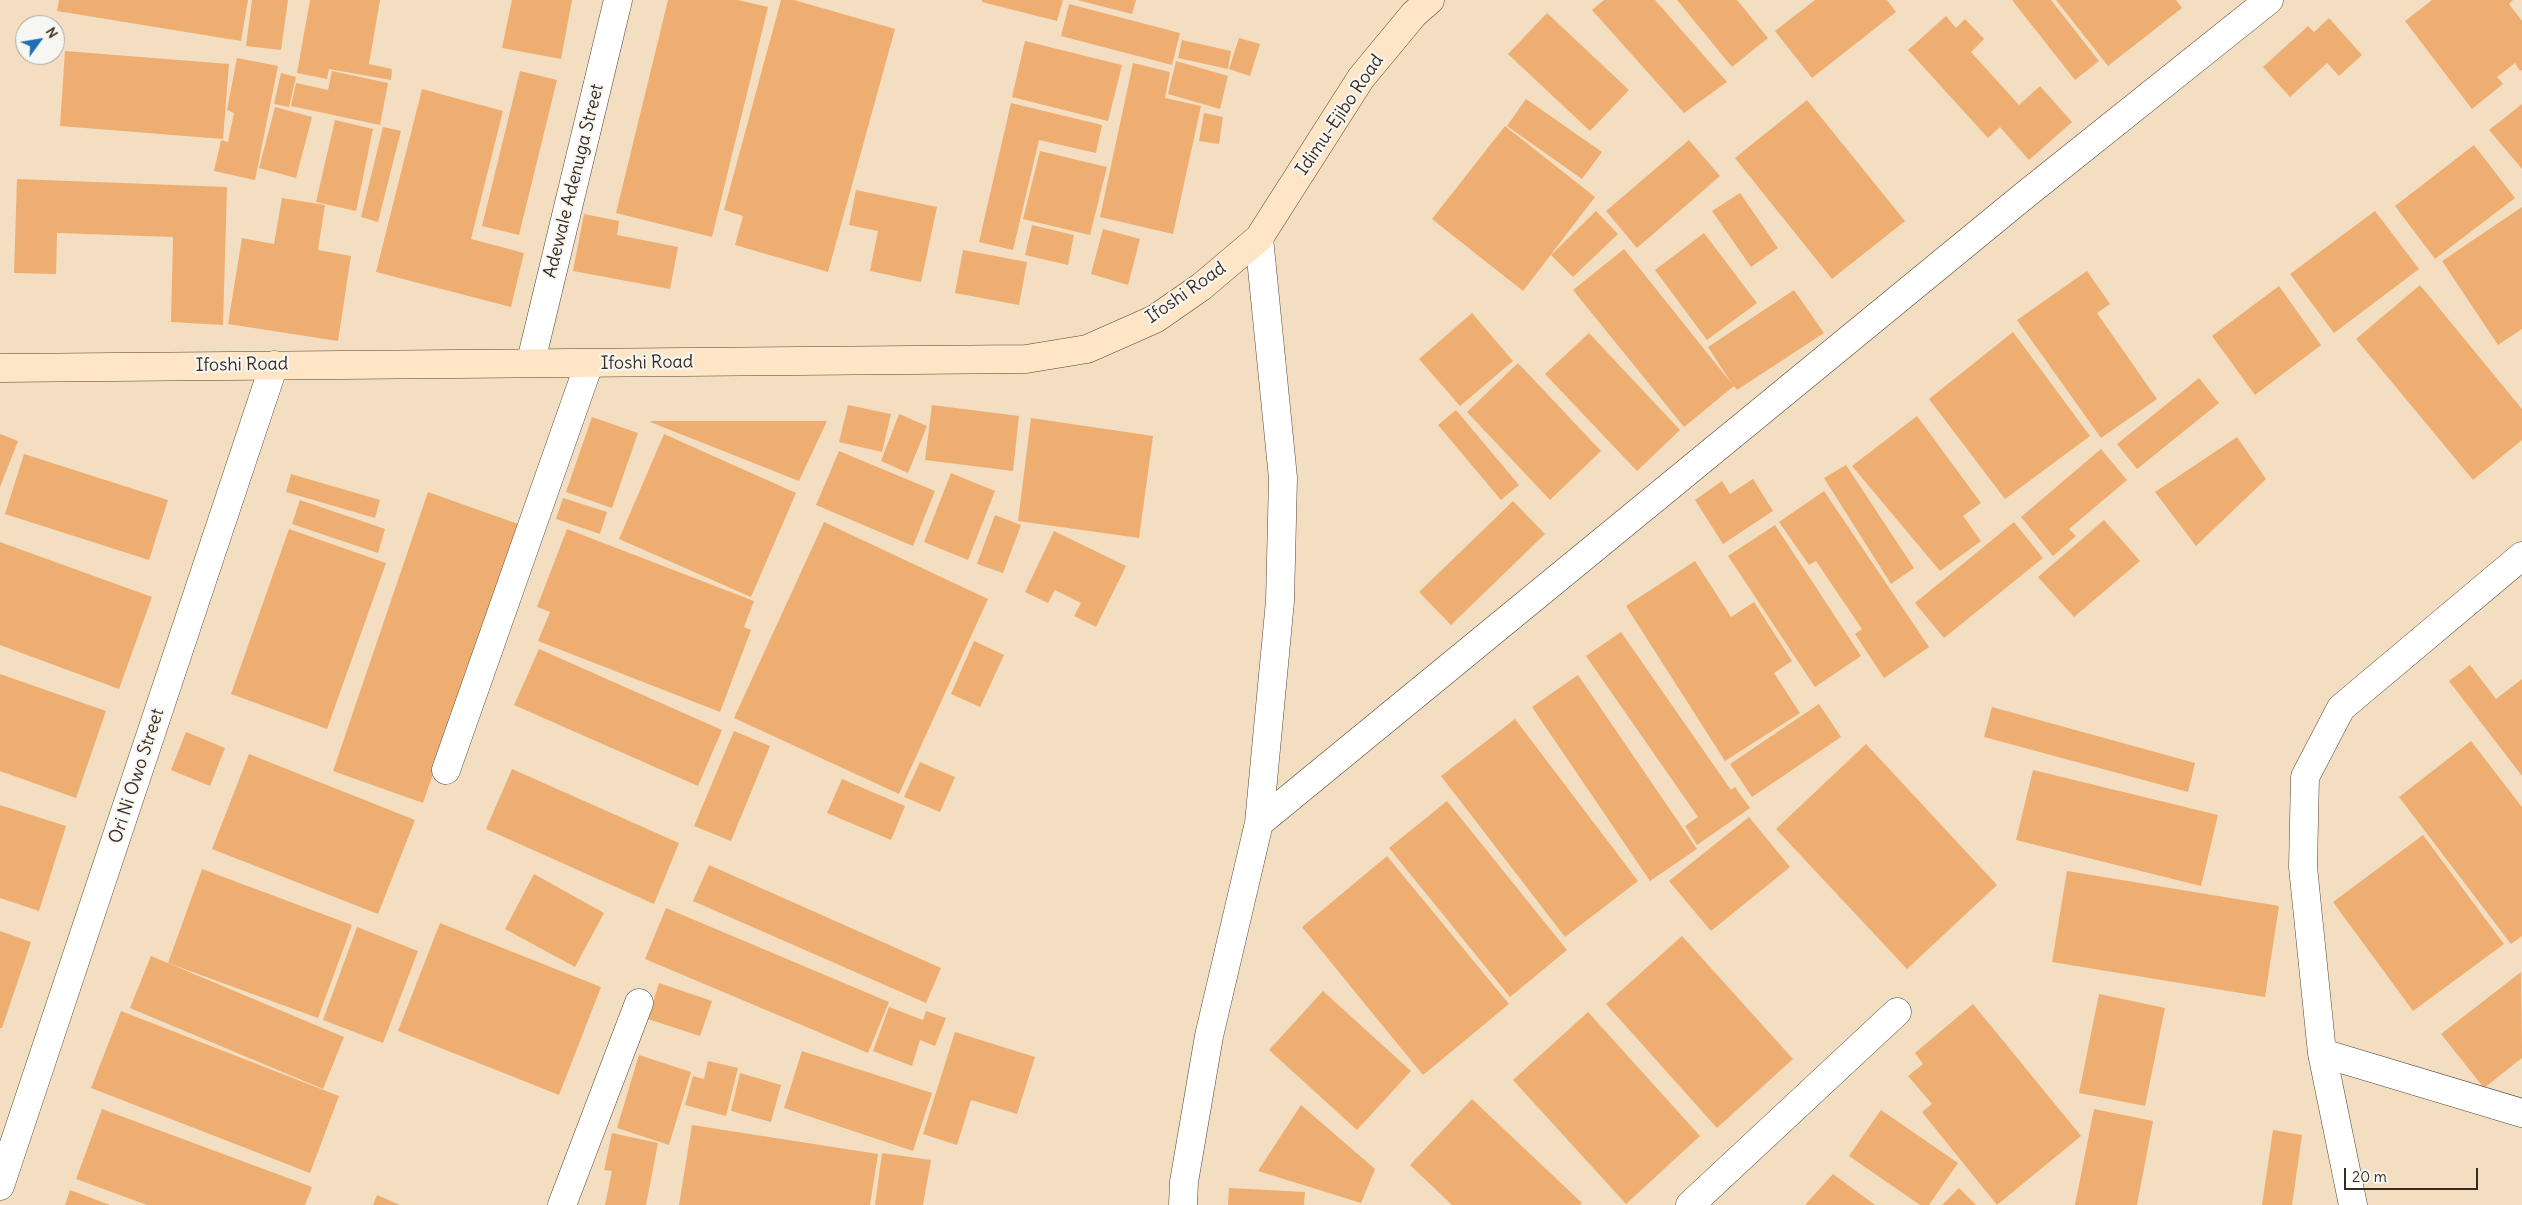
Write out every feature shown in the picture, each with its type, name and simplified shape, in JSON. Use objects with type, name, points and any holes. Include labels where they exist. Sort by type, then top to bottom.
[{"type":"main road","name":"Idimu-Ejibo Road","points":[[1259,238],[1361,78],[1418,5]]},
{"type":"main road","name":"Ifoshi Road","points":[[0,368],[531,361],[589,364],[1026,359],[1087,349],[1155,319],[1201,287],[1259,238]]},
{"type":"street","name":"Adewale Adenuga Street","points":[[531,361],[618,0]]},
{"type":"street","points":[[1260,823],[2025,195],[2269,0]]},
{"type":"street","points":[[1182,1205],[1184,1182],[1209,1036],[1260,823],[1280,601],[1283,478],[1259,238]]},
{"type":"street","points":[[446,770],[589,364]]},
{"type":"street","name":"Ori Ni Owo Street","points":[[0,1186],[274,365]]},
{"type":"street","points":[[2353,1205],[2322,1053],[2303,866],[2305,777],[2341,708],[2522,556]]},
{"type":"street","points":[[562,1205],[639,1003]]},
{"type":"street","points":[[1690,1205],[1897,1012]]},
{"type":"street","points":[[2322,1053],[2522,1113]]},
{"type":"building","points":[[59,0],[248,0],[241,41],[57,11]]},
{"type":"building","points":[[252,0],[288,0],[281,50],[246,46]]},
{"type":"building","points":[[310,0],[380,0],[369,64],[392,69],[391,80],[329,69],[327,79],[297,73]]},
{"type":"building","points":[[512,0],[572,0],[561,59],[502,48]]},
{"type":"building","points":[[668,0],[738,0],[768,7],[712,237],[616,213]]},
{"type":"building","points":[[781,0],[794,0],[895,29],[828,272],[735,245],[743,216],[724,210]]},
{"type":"building","points":[[982,0],[1063,0],[1057,21],[982,2]]},
{"type":"building","points":[[1077,0],[1136,0],[1132,14]]},
{"type":"building","points":[[1604,0],[1655,0],[1727,82],[1684,113],[1592,10]]},
{"type":"building","points":[[1677,0],[1737,0],[1768,38],[1732,67]]},
{"type":"building","points":[[1815,0],[1887,0],[1896,12],[1812,78],[1775,31]]},
{"type":"building","points":[[2012,0],[2051,0],[2099,61],[2075,80]]},
{"type":"building","points":[[2056,0],[2176,0],[2182,8],[2108,66]]},
{"type":"building","points":[[2432,0],[2513,0],[2509,4],[2522,21],[2522,70],[2520,71],[2515,63],[2497,77],[2503,84],[2472,109],[2405,21]]},
{"type":"building","points":[[1069,4],[1180,33],[1172,65],[1061,36]]},
{"type":"building","points":[[1547,13],[1629,90],[1590,131],[1508,54]]},
{"type":"building","points":[[1946,16],[1956,28],[1965,19],[1984,39],[1971,52],[2019,105],[2040,86],[2072,122],[2029,160],[2000,127],[1988,138],[1908,50]]},
{"type":"building","points":[[2329,18],[2362,55],[2339,76],[2327,63],[2290,97],[2263,67],[2308,26],[2314,32]]},
{"type":"building","points":[[1239,38],[1260,44],[1250,76],[1229,69]]},
{"type":"building","points":[[1182,40],[1231,51],[1228,69],[1178,58]]},
{"type":"building","points":[[1025,41],[1122,65],[1108,121],[1012,97]]},
{"type":"building","points":[[65,51],[229,64],[223,139],[60,126]]},
{"type":"building","points":[[237,58],[278,66],[255,180],[214,171],[221,140],[228,142],[234,113],[227,110]]},
{"type":"building","points":[[1176,61],[1228,76],[1220,109],[1168,94]]},
{"type":"building","points":[[1133,63],[1170,72],[1165,98],[1201,106],[1173,234],[1100,217]]},
{"type":"building","points":[[332,71],[388,83],[380,125],[291,106],[296,83],[328,90]]},
{"type":"building","points":[[520,71],[557,80],[519,235],[482,226]]},
{"type":"building","points":[[281,73],[296,77],[289,107],[274,104]]},
{"type":"building","points":[[422,89],[503,111],[471,239],[524,253],[511,307],[376,272]]},
{"type":"building","points":[[1526,99],[1602,152],[1582,179],[1507,126]]},
{"type":"building","points":[[1807,100],[1905,221],[1832,279],[1735,158]]},
{"type":"building","points":[[1011,103],[1102,125],[1096,153],[1039,140],[1013,250],[979,242]]},
{"type":"building","points":[[2522,104],[2522,169],[2489,130]]},
{"type":"building","points":[[275,107],[312,117],[296,178],[259,168]]},
{"type":"building","points":[[1204,113],[1223,117],[1219,144],[1199,141]]},
{"type":"building","points":[[335,120],[373,129],[356,211],[316,202]]},
{"type":"building","points":[[1505,126],[1595,197],[1523,291],[1432,219]]},
{"type":"building","points":[[383,127],[401,131],[378,222],[361,217]]},
{"type":"building","points":[[1689,140],[1720,176],[1637,248],[1606,211]]},
{"type":"building","points":[[2474,145],[2515,198],[2435,259],[2395,206]]},
{"type":"building","points":[[1040,151],[1107,167],[1090,235],[1023,219]]},
{"type":"building","points":[[17,179],[227,187],[223,325],[171,322],[173,237],[57,233],[56,274],[14,273]]},
{"type":"building","points":[[856,190],[937,207],[921,282],[870,271],[878,231],[849,225]]},
{"type":"building","points":[[1740,193],[1778,248],[1751,267],[1712,211]]},
{"type":"building","points":[[282,198],[325,205],[318,250],[351,256],[338,341],[228,324],[242,238],[274,244]]},
{"type":"building","points":[[2522,207],[2522,329],[2498,345],[2442,261]]},
{"type":"building","points":[[1596,211],[1618,234],[1573,277],[1551,255]]},
{"type":"building","points":[[2375,211],[2419,269],[2334,333],[2290,274]]},
{"type":"building","points":[[584,214],[619,221],[617,235],[678,247],[670,289],[573,271]]},
{"type":"building","points":[[1032,225],[1074,235],[1068,265],[1025,255]]},
{"type":"building","points":[[1103,229],[1140,239],[1128,285],[1091,274]]},
{"type":"building","points":[[1704,233],[1757,303],[1707,340],[1655,270]]},
{"type":"building","points":[[1624,249],[1732,384],[1708,347],[1794,290],[1824,333],[1737,390],[1734,386],[1684,427],[1573,290]]},
{"type":"building","points":[[963,250],[1027,262],[1019,305],[955,293]]},
{"type":"building","points":[[2087,271],[2110,304],[2097,313],[2157,399],[2101,438],[2017,320]]},
{"type":"building","points":[[2420,285],[2522,409],[2522,440],[2473,480],[2356,339]]},
{"type":"building","points":[[2279,286],[2321,345],[2255,395],[2212,336]]},
{"type":"building","points":[[1472,313],[1513,361],[1460,406],[1419,359]]},
{"type":"building","points":[[2013,332],[2090,436],[2005,499],[1929,399]]},
{"type":"building","points":[[1589,333],[1680,430],[1637,471],[1545,374]]},
{"type":"building","points":[[1518,363],[1601,451],[1550,500],[1467,412]]},
{"type":"building","points":[[2199,378],[2219,403],[2137,469],[2117,444]]},
{"type":"building","points":[[848,405],[891,414],[882,452],[839,442]]},
{"type":"building","points":[[932,405],[1019,416],[1013,471],[925,460]]},
{"type":"building","points":[[1456,410],[1519,485],[1501,500],[1438,425]]},
{"type":"building","points":[[899,414],[927,426],[908,473],[881,461]]},
{"type":"building","points":[[1917,416],[1981,503],[1963,516],[1981,541],[1940,571],[1852,466]]},
{"type":"building","points":[[592,417],[638,433],[612,508],[566,492]]},
{"type":"building","points":[[1031,418],[1153,436],[1139,538],[1018,521]]},
{"type":"building","points":[[827,421],[799,481],[650,422]]},
{"type":"building","points":[[0,434],[18,441],[0,487]]},
{"type":"building","points":[[664,434],[796,493],[751,597],[619,539]]},
{"type":"building","points":[[2237,437],[2266,479],[2196,546],[2155,492]]},
{"type":"building","points":[[2101,449],[2127,480],[2069,529],[2076,536],[2053,556],[2021,517]]},
{"type":"building","points":[[839,451],[935,491],[913,546],[816,505]]},
{"type":"building","points":[[24,454],[168,500],[149,560],[5,514]]},
{"type":"building","points":[[1846,465],[1914,568],[1891,584],[1824,478]]},
{"type":"building","points":[[951,473],[995,491],[968,560],[924,542]]},
{"type":"building","points":[[291,474],[380,500],[375,518],[286,492]]},
{"type":"building","points":[[1753,479],[1773,511],[1723,544],[1695,500],[1722,481],[1730,494]]},
{"type":"building","points":[[1824,491],[1929,647],[1884,678],[1855,634],[1862,629],[1816,561],[1809,565],[1779,522]]},
{"type":"building","points":[[428,492],[518,524],[423,803],[333,771]]},
{"type":"building","points":[[563,498],[607,512],[600,534],[556,519]]},
{"type":"building","points":[[300,500],[385,529],[378,553],[292,524]]},
{"type":"building","points":[[1513,501],[1545,534],[1451,625],[1419,592]]},
{"type":"building","points":[[995,515],[1021,525],[1003,573],[977,564]]},
{"type":"building","points":[[2104,520],[2140,561],[2074,617],[2038,577]]},
{"type":"building","points":[[824,522],[988,599],[899,794],[734,718]]},
{"type":"building","points":[[2014,522],[2043,558],[1944,638],[1915,603]]},
{"type":"building","points":[[1775,525],[1861,656],[1815,687],[1728,556]]},
{"type":"building","points":[[289,529],[386,563],[327,729],[231,694]]},
{"type":"building","points":[[567,529],[754,601],[744,627],[751,630],[720,712],[538,641],[550,612],[537,607]]},
{"type":"building","points":[[1054,531],[1126,566],[1096,627],[1074,616],[1081,603],[1055,590],[1048,603],[1025,592]]},
{"type":"building","points":[[0,542],[152,597],[119,689],[0,645]]},
{"type":"building","points":[[1695,561],[1731,617],[1754,602],[1792,661],[1774,673],[1800,713],[1725,761],[1626,606]]},
{"type":"building","points":[[1621,632],[1731,790],[1735,787],[1750,808],[1697,845],[1685,826],[1698,817],[1586,656]]},
{"type":"building","points":[[974,641],[1004,655],[980,707],[951,694]]},
{"type":"building","points":[[539,649],[722,730],[698,786],[514,705]]},
{"type":"building","points":[[2470,665],[2496,699],[2522,679],[2522,776],[2449,681]]},
{"type":"building","points":[[0,674],[106,711],[76,798],[0,771]]},
{"type":"building","points":[[1578,675],[1697,849],[1650,881],[1532,707]]},
{"type":"building","points":[[1819,704],[1841,737],[1752,797],[1730,764]]},
{"type":"building","points":[[1992,707],[2195,763],[2188,792],[1984,737]]},
{"type":"building","points":[[1515,719],[1638,881],[1565,937],[1441,776]]},
{"type":"building","points":[[734,731],[770,746],[731,841],[694,826]]},
{"type":"building","points":[[186,732],[225,748],[210,786],[171,770]]},
{"type":"building","points":[[2471,741],[2522,807],[2522,936],[2511,944],[2399,797]]},
{"type":"building","points":[[1866,744],[1997,885],[1907,969],[1776,829]]},
{"type":"building","points":[[249,754],[415,820],[378,914],[212,849]]},
{"type":"building","points":[[920,762],[955,777],[940,812],[904,797]]},
{"type":"building","points":[[512,769],[679,843],[654,904],[486,829]]},
{"type":"building","points":[[2033,770],[2218,815],[2201,886],[2016,840]]},
{"type":"building","points":[[842,779],[905,806],[891,840],[827,813]]},
{"type":"building","points":[[1447,801],[1567,950],[1510,997],[1389,848]]},
{"type":"building","points":[[0,805],[66,826],[39,911],[0,898]]},
{"type":"building","points":[[1749,817],[1790,867],[1711,931],[1669,881]]},
{"type":"building","points":[[2423,835],[2504,944],[2413,1011],[2333,902]]},
{"type":"building","points":[[1387,856],[1509,1004],[1423,1075],[1302,927]]},
{"type":"building","points":[[709,865],[941,968],[926,1003],[693,901]]},
{"type":"building","points":[[202,869],[352,925],[318,1018],[168,963]]},
{"type":"building","points":[[2067,871],[2279,906],[2265,997],[2052,962]]},
{"type":"building","points":[[534,874],[604,913],[575,967],[505,929]]},
{"type":"building","points":[[666,908],[889,1002],[868,1053],[645,959]]},
{"type":"building","points":[[440,923],[601,987],[559,1095],[398,1031]]},
{"type":"building","points":[[357,927],[418,951],[383,1043],[323,1020]]},
{"type":"building","points":[[0,931],[31,942],[2,1028],[0,1028]]},
{"type":"building","points":[[1682,936],[1793,1059],[1717,1128],[1606,1004]]},
{"type":"building","points":[[151,956],[344,1037],[323,1089],[130,1008]]},
{"type":"building","points":[[2521,972],[2522,1058],[2484,1088],[2441,1034]]},
{"type":"building","points":[[659,983],[712,1001],[700,1036],[648,1019]]},
{"type":"building","points":[[1323,991],[1411,1071],[1357,1130],[1269,1050]]},
{"type":"building","points":[[2099,994],[2165,1008],[2145,1106],[2079,1093]]},
{"type":"building","points":[[1973,1004],[2081,1136],[1997,1205],[1922,1112],[1932,1104],[1908,1076],[1923,1064],[1915,1053]]},
{"type":"building","points":[[889,1007],[923,1020],[926,1011],[946,1018],[935,1046],[920,1040],[912,1066],[873,1051]]},
{"type":"building","points":[[121,1011],[339,1096],[310,1173],[91,1088]]},
{"type":"building","points":[[1588,1012],[1700,1136],[1626,1204],[1513,1080]]},
{"type":"building","points":[[955,1032],[1035,1057],[1017,1114],[971,1100],[957,1145],[923,1134]]},
{"type":"building","points":[[802,1051],[932,1093],[913,1151],[784,1108]]},
{"type":"building","points":[[639,1055],[691,1072],[669,1145],[617,1128]]},
{"type":"building","points":[[708,1061],[738,1068],[726,1116],[685,1105],[693,1076],[704,1079]]},
{"type":"building","points":[[740,1073],[781,1085],[771,1122],[731,1111]]},
{"type":"building","points":[[1472,1099],[1582,1203],[1580,1205],[1452,1205],[1410,1165]]},
{"type":"building","points":[[1301,1105],[1375,1169],[1361,1203],[1258,1171]]},
{"type":"building","points":[[102,1109],[312,1187],[305,1205],[147,1205],[76,1179]]},
{"type":"building","points":[[2094,1109],[2153,1121],[2137,1205],[2075,1205]]},
{"type":"building","points":[[1881,1110],[1958,1163],[1929,1205],[1920,1205],[1849,1156]]},
{"type":"building","points":[[692,1125],[878,1154],[870,1205],[679,1205]]},
{"type":"building","points":[[2273,1130],[2302,1135],[2292,1205],[2262,1205]]},
{"type":"building","points":[[612,1133],[658,1143],[646,1205],[605,1205],[612,1171],[604,1170]]},
{"type":"building","points":[[882,1153],[931,1160],[923,1205],[875,1205]]},
{"type":"building","points":[[1833,1174],[1875,1205],[1805,1205]]},
{"type":"building","points":[[1229,1188],[1305,1192],[1304,1205],[1228,1205]]},
{"type":"building","points":[[1959,1188],[1976,1205],[1942,1205]]},
{"type":"building","points":[[70,1190],[110,1205],[65,1205]]},
{"type":"building","points":[[377,1195],[400,1205],[373,1205]]}]
